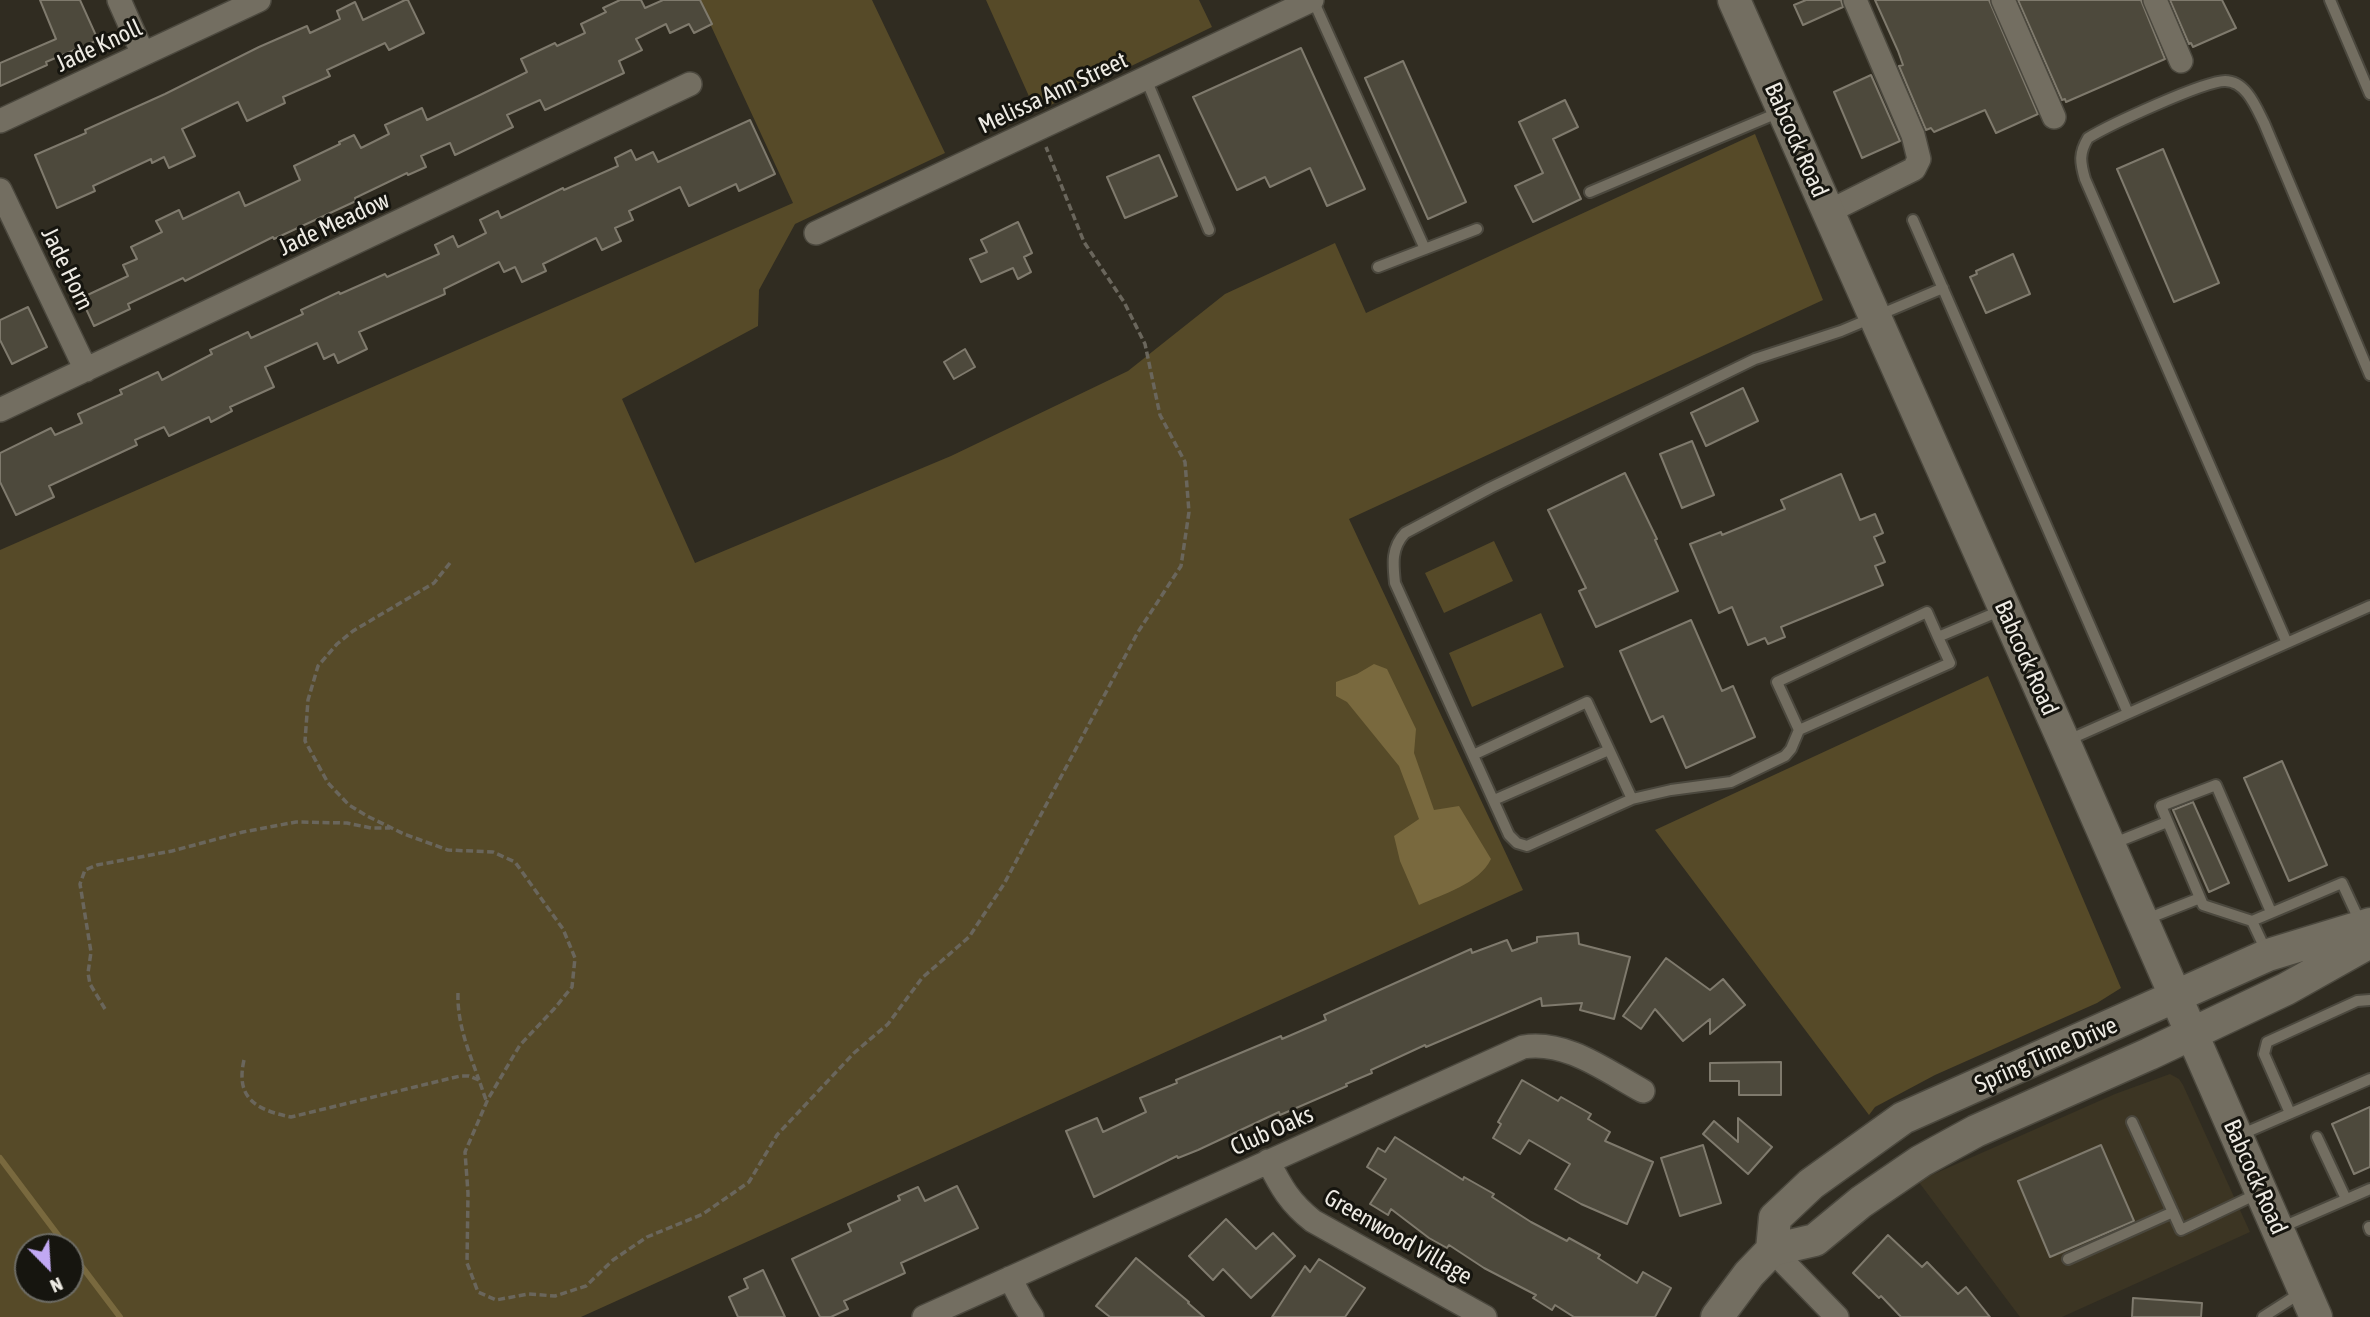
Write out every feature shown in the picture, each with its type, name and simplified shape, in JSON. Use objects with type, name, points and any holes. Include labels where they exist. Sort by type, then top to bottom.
[{"type":"street","points":[[119,0],[143,54]]},
{"type":"street","name":"Jade Knoll","points":[[0,121],[259,0]]},
{"type":"street","name":"Melissa Ann Street","points":[[816,233],[1313,0]]},
{"type":"street","name":"Babcock Road","points":[[1734,0],[2310,1304]]},
{"type":"street","points":[[1828,212],[1914,169],[1919,159],[1913,135],[1855,0]]},
{"type":"street","points":[[2003,0],[2054,117]]},
{"type":"street","points":[[2155,0],[2181,61]]},
{"type":"street","name":"Jade Meadow","points":[[0,410],[691,84]]},
{"type":"street","name":"Jade Horn","points":[[0,190],[86,370]]},
{"type":"street","name":"Spring Time Drive","points":[[2368,931],[2286,989],[2149,1055],[1976,1131],[1921,1161],[1861,1202],[1815,1240],[1772,1250],[1775,1218],[1811,1184],[1903,1118],[2267,955],[2368,931]]},
{"type":"street","name":"Club Oaks","points":[[924,1317],[1523,1047],[1544,1046],[1576,1055],[1643,1091]]},
{"type":"street","name":"Greenwood Village","points":[[1268,1161],[1280,1187],[1296,1207],[1313,1220],[1485,1317]]},
{"type":"street","points":[[1717,1317],[1749,1274],[1772,1250],[1837,1317]]},
{"type":"street","points":[[1010,1278],[1032,1317]]},
{"type":"lane","points":[[1313,0],[1425,249]]},
{"type":"lane","points":[[2330,0],[2370,94]]},
{"type":"lane","points":[[1146,79],[1209,230]]},
{"type":"lane","points":[[2287,643],[2085,179],[2080,162],[2081,150],[2088,138],[2205,85],[2226,81],[2241,87],[2252,98],[2264,123],[2370,375]]},
{"type":"lane","points":[[1590,192],[1783,111]]},
{"type":"lane","points":[[1913,220],[2128,713]]},
{"type":"lane","points":[[1378,267],[1477,229]]},
{"type":"lane","points":[[1799,730],[1777,682],[1927,612],[1950,663],[1799,730],[1785,757],[1731,782],[1671,790],[1632,799],[1527,846],[1517,843],[1509,835],[1395,583],[1396,542],[1405,533],[1490,488],[1755,359],[1840,331],[1943,288]]},
{"type":"lane","points":[[2064,742],[2370,607]]},
{"type":"lane","points":[[1938,637],[2004,609]]},
{"type":"lane","points":[[1473,755],[1587,702],[1632,799]]},
{"type":"lane","points":[[1494,800],[1609,750]]},
{"type":"lane","points":[[2271,912],[2216,785],[2161,806],[2203,905],[2252,920],[2342,883],[2368,931]]},
{"type":"lane","points":[[2109,846],[2167,822]]},
{"type":"lane","points":[[2142,920],[2200,898]]},
{"type":"lane","points":[[2252,920],[2267,955]]},
{"type":"lane","points":[[2290,1113],[2264,1054],[2267,1042],[2357,1001],[2370,1000]]},
{"type":"lane","points":[[2237,1136],[2370,1079]]},
{"type":"lane","points":[[2132,1122],[2181,1230],[2262,1192]]},
{"type":"lane","points":[[2317,1137],[2346,1199]]},
{"type":"lane","points":[[2278,1229],[2370,1189]]},
{"type":"lane","points":[[2068,1259],[2173,1212]]},
{"type":"lane","points":[[2263,1317],[2310,1304]]},
{"type":"path","points":[[450,563],[435,583],[353,631],[337,643],[318,666],[308,700],[306,741],[328,783],[349,806],[392,828],[449,850],[493,852],[515,862],[563,929],[575,958],[572,986],[520,1045],[487,1101],[465,1152],[468,1193],[467,1263],[478,1292],[496,1300],[528,1294],[555,1296],[586,1286],[612,1260],[647,1237],[703,1214],[749,1182],[777,1135],[854,1053],[888,1024],[922,978],[969,937],[1004,884],[1138,632],[1181,566],[1189,512],[1185,462],[1160,415],[1145,344],[1124,302],[1084,242],[1039,129]]},
{"type":"path","points":[[105,1010],[90,984],[88,973],[91,952],[80,884],[85,870],[97,865],[172,851],[243,832],[296,822],[347,823],[371,828],[392,828]]},
{"type":"path","points":[[458,993],[457,1011],[462,1032],[487,1101]]},
{"type":"path","points":[[244,1060],[240,1076],[243,1090],[256,1104],[272,1113],[291,1117],[460,1076],[479,1080]]},
{"type":"shaded area","points":[[699,0],[872,0],[945,153],[795,224],[759,290],[758,326],[622,399],[695,563],[951,456],[1128,371],[1225,294],[1335,243],[1366,313],[1755,134],[1823,300],[1349,519],[1523,890],[581,1317],[0,1317],[0,550],[793,203]]},
{"type":"shaded area","points":[[986,0],[1199,0],[1212,27],[1036,112]]},
{"type":"shaded area","points":[[1494,541],[1513,581],[1444,613],[1425,573]]},
{"type":"shaded area","points":[[1541,613],[1564,667],[1472,707],[1449,653]]},
{"type":"shaded area","points":[[1374,664],[1387,669],[1416,729],[1414,753],[1434,810],[1459,806],[1491,859],[1469,882],[1419,905],[1400,861],[1394,836],[1419,819],[1399,766],[1347,702],[1336,696],[1336,682]]},
{"type":"shaded area","points":[[1988,676],[2121,988],[2097,1003],[1935,1075],[1875,1107],[1869,1115],[1655,830]]},
{"type":"shaded area","points":[[2170,1074],[2183,1085],[2250,1232],[2062,1317],[2020,1317],[1918,1181],[2115,1094]]},
{"type":"building","points":[[40,0],[80,0],[98,40],[46,62],[47,65],[0,86],[0,63],[56,39]]},
{"type":"building","points":[[408,0],[424,33],[389,50],[385,43],[327,70],[330,76],[283,97],[285,103],[247,121],[238,102],[182,129],[195,156],[169,168],[164,157],[152,163],[151,159],[93,186],[95,191],[57,208],[35,155],[86,133],[85,130],[259,47],[307,26],[310,33],[340,19],[337,11],[355,2],[363,20]]},
{"type":"building","points":[[620,0],[641,0],[645,8],[663,0],[700,0],[712,24],[694,33],[689,24],[670,33],[666,24],[636,39],[642,50],[619,61],[624,73],[545,110],[540,100],[507,115],[513,127],[455,155],[450,143],[421,156],[426,167],[408,175],[407,173],[355,198],[356,201],[274,239],[273,237],[185,281],[183,278],[128,304],[130,309],[94,326],[81,298],[128,276],[123,265],[137,259],[131,247],[162,232],[156,221],[179,210],[183,219],[239,192],[245,206],[300,180],[294,166],[340,144],[339,142],[354,135],[361,148],[389,134],[385,125],[422,108],[427,120],[480,95],[527,72],[521,59],[585,33],[581,24],[606,12],[603,8]]},
{"type":"building","points":[[1806,0],[1841,0],[1843,7],[1803,25],[1794,5]]},
{"type":"building","points":[[1875,0],[1989,0],[2038,114],[1996,133],[1985,110],[1934,132],[1931,128],[1926,130],[1899,66],[1903,65],[1898,51]]},
{"type":"building","points":[[2018,0],[2141,0],[2165,59],[2066,102],[2065,99],[2062,100]]},
{"type":"building","points":[[2170,0],[2222,0],[2236,28],[2193,47],[2189,44]]},
{"type":"building","points":[[1301,48],[1365,189],[1327,206],[1310,168],[1270,187],[1265,177],[1237,190],[1193,97]]},
{"type":"building","points":[[1403,61],[1466,202],[1428,219],[1365,78]]},
{"type":"building","points":[[1871,75],[1900,141],[1862,158],[1834,92]]},
{"type":"building","points":[[1565,100],[1578,127],[1553,139],[1581,199],[1533,222],[1515,186],[1543,173],[1519,122]]},
{"type":"building","points":[[750,120],[775,174],[739,191],[736,184],[689,206],[680,187],[629,211],[633,220],[615,228],[621,241],[602,250],[596,238],[543,264],[546,271],[522,282],[515,267],[504,272],[499,262],[444,289],[445,294],[359,332],[367,349],[338,363],[334,354],[324,359],[317,343],[265,367],[274,387],[230,407],[232,411],[211,422],[209,417],[169,436],[164,427],[135,440],[137,445],[49,486],[54,497],[16,515],[0,482],[0,453],[51,428],[55,435],[82,423],[78,414],[122,394],[120,390],[158,372],[162,380],[212,354],[210,350],[248,332],[251,338],[303,314],[301,310],[339,292],[340,294],[385,274],[387,277],[439,254],[435,245],[453,236],[458,247],[486,233],[480,220],[498,211],[501,218],[563,188],[564,190],[618,166],[615,158],[631,150],[636,160],[653,152],[658,162]]},
{"type":"building","points":[[2163,149],[2219,283],[2174,302],[2117,169]]},
{"type":"building","points":[[1159,155],[1177,196],[1125,218],[1107,177]]},
{"type":"building","points":[[1018,222],[1032,253],[1024,257],[1031,272],[1018,279],[1013,268],[981,282],[970,259],[987,252],[981,240]]},
{"type":"building","points":[[2013,254],[2030,294],[1986,313],[1970,277],[1977,274],[1976,271]]},
{"type":"building","points":[[28,307],[47,347],[12,364],[0,340],[0,320]]},
{"type":"building","points":[[965,349],[975,367],[954,379],[944,362]]},
{"type":"building","points":[[1743,388],[1758,421],[1706,446],[1691,413]]},
{"type":"building","points":[[1692,441],[1714,495],[1682,508],[1660,454]]},
{"type":"building","points":[[1625,473],[1657,539],[1655,540],[1678,591],[1596,627],[1579,591],[1586,588],[1548,510]]},
{"type":"building","points":[[1841,474],[1860,520],[1875,514],[1883,533],[1874,537],[1885,562],[1875,566],[1883,585],[1781,627],[1785,637],[1768,644],[1765,638],[1748,645],[1732,607],[1719,613],[1690,544],[1721,532],[1722,535],[1785,509],[1781,500]]},
{"type":"building","points":[[1691,620],[1722,691],[1733,686],[1755,737],[1686,768],[1663,716],[1651,722],[1620,651]]},
{"type":"building","points":[[2282,761],[2327,865],[2289,881],[2244,778]]},
{"type":"building","points":[[2193,802],[2229,883],[2209,892],[2173,810]]},
{"type":"building","points":[[1578,933],[1579,944],[1630,957],[1614,1019],[1580,1010],[1582,1003],[1542,1006],[1541,998],[1426,1047],[1425,1045],[1371,1070],[1372,1073],[1346,1084],[1347,1086],[1280,1115],[1279,1112],[1198,1150],[1178,1158],[1177,1156],[1094,1197],[1066,1131],[1097,1118],[1103,1132],[1146,1112],[1140,1098],[1177,1083],[1176,1080],[1326,1020],[1324,1015],[1471,949],[1472,953],[1507,940],[1512,951],[1537,942],[1537,937]]},
{"type":"building","points":[[1666,958],[1710,990],[1723,979],[1745,1005],[1710,1034],[1710,1019],[1683,1041],[1655,1009],[1641,1029],[1623,1016]]},
{"type":"building","points":[[1781,1062],[1781,1095],[1739,1095],[1739,1081],[1710,1081],[1710,1063]]},
{"type":"building","points":[[1522,1080],[1558,1101],[1561,1097],[1591,1114],[1588,1119],[1610,1132],[1605,1141],[1653,1162],[1627,1224],[1581,1204],[1555,1189],[1570,1164],[1529,1140],[1520,1154],[1493,1138],[1501,1124],[1498,1122]]},
{"type":"building","points":[[2370,1107],[2370,1167],[2354,1174],[2332,1124]]},
{"type":"building","points":[[1738,1118],[1772,1147],[1748,1174],[1703,1134],[1714,1121],[1738,1142]]},
{"type":"building","points":[[1395,1137],[1463,1180],[1464,1177],[1494,1194],[1492,1197],[1531,1222],[1600,1255],[1598,1258],[1637,1283],[1643,1272],[1671,1288],[1655,1317],[1574,1317],[1555,1305],[1552,1310],[1533,1298],[1536,1295],[1484,1268],[1449,1245],[1447,1248],[1429,1238],[1391,1209],[1388,1215],[1370,1204],[1386,1179],[1367,1167],[1378,1148],[1385,1152]]},
{"type":"building","points":[[1703,1145],[1721,1203],[1680,1216],[1661,1158]]},
{"type":"building","points":[[2101,1145],[2134,1221],[2050,1257],[2018,1181]]},
{"type":"building","points":[[957,1186],[978,1228],[901,1263],[905,1273],[844,1301],[848,1309],[831,1317],[820,1317],[792,1259],[851,1231],[848,1224],[900,1200],[898,1196],[918,1187],[925,1201]]},
{"type":"building","points":[[1226,1219],[1256,1249],[1273,1233],[1295,1256],[1251,1298],[1223,1269],[1213,1280],[1189,1256]]},
{"type":"building","points":[[1888,1235],[1922,1267],[1927,1262],[1958,1294],[1966,1287],[1990,1317],[1901,1317],[1853,1273]]},
{"type":"building","points":[[1136,1258],[1204,1317],[1110,1317],[1096,1306]]},
{"type":"building","points":[[1319,1259],[1365,1288],[1345,1317],[1272,1317],[1305,1266],[1310,1272]]},
{"type":"building","points":[[763,1270],[785,1317],[738,1317],[729,1297],[748,1288],[744,1279]]},
{"type":"building","points":[[2133,1298],[2202,1303],[2201,1317],[2132,1317]]},
{"type":"waterway","points":[[0,1158],[56,1233]]},
{"type":"waterway","points":[[84,1269],[120,1317]]}]
